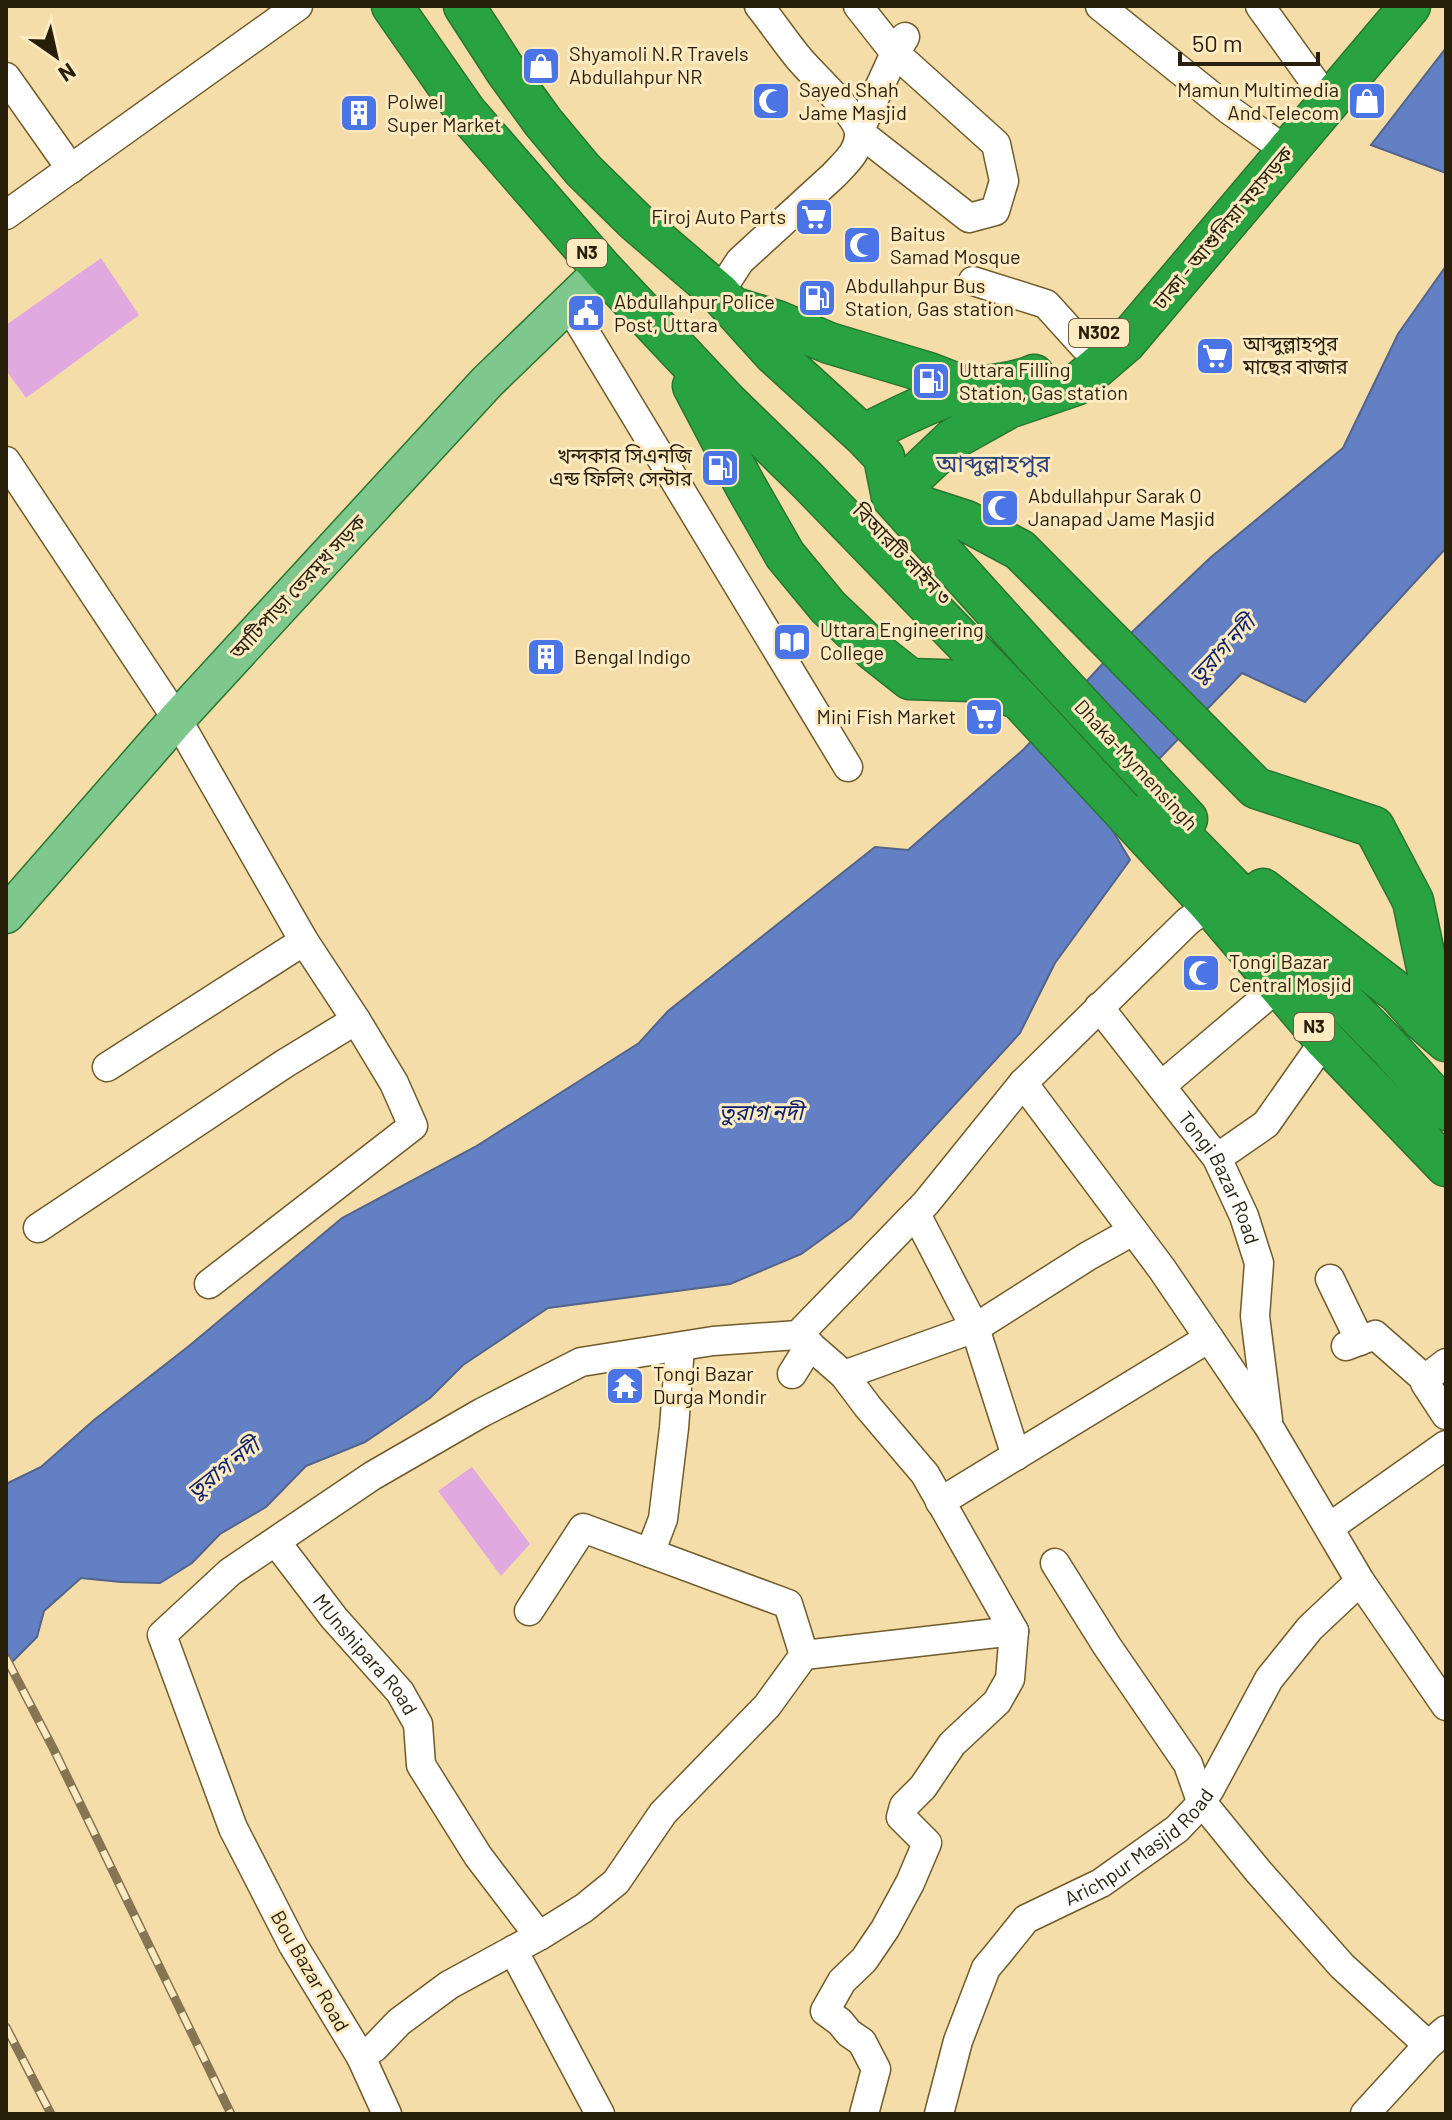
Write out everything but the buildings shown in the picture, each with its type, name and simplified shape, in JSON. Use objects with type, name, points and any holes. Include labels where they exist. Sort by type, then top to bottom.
[{"type":"highway","name":"N3","points":[[392,6],[466,112],[603,270],[727,402],[806,479],[1037,689]]},
{"type":"highway","name":"বিআরটি লাইন ৩","points":[[422,6],[490,99],[682,321],[865,516],[1354,1011],[1446,1110]]},
{"type":"highway","points":[[464,6],[543,122],[583,170],[635,221],[725,300],[774,354],[874,446],[892,497],[966,521],[1020,550],[1256,788],[1374,827],[1413,901],[1430,982],[1434,1031]]},
{"type":"highway","name":"ঢাকা - আশুলিয়া মহাসড়ক","points":[[874,446],[927,434],[1076,385],[1125,343],[1410,6]]},
{"type":"highway","name":"N302","points":[[874,446],[914,410],[970,389],[1018,383],[1057,365],[1084,346],[1135,301],[1288,152]]},
{"type":"highway","points":[[725,300],[829,343],[929,373],[970,389]]},
{"type":"highway","points":[[659,329],[785,555],[828,607],[872,649],[910,679],[971,681],[1037,689]]},
{"type":"highway","name":"ঢাকা - আশুলিয়া মহাসড়ক","points":[[892,497],[953,439],[1005,410]]},
{"type":"highway","name":"N3","points":[[892,497],[1037,689]]},
{"type":"highway","name":"Dhaka-Mymensingh","points":[[1037,689],[1223,857],[1398,993],[1434,1031]]},
{"type":"highway","name":"Dhaka-Mymensingh","points":[[1037,689],[1199,894]]},
{"type":"highway","name":"N3","points":[[1199,894],[1325,1040],[1446,1166]]},
{"type":"main road","name":"আটিপাড়া তেরমুখ সড়ক","points":[[6,915],[177,719],[487,382],[603,270]]},
{"type":"street","points":[[6,215],[298,6]]},
{"type":"street","points":[[759,6],[798,58],[851,115],[859,132],[969,218],[995,211],[1004,181],[996,144],[858,6]]},
{"type":"street","points":[[1100,6],[1228,109],[1288,152]]},
{"type":"street","points":[[1260,6],[1329,102]]},
{"type":"street","points":[[725,300],[740,261],[848,160],[858,145],[859,132],[900,45]]},
{"type":"street","points":[[6,77],[71,169]]},
{"type":"street","points":[[973,281],[1046,304],[1084,346]]},
{"type":"street","points":[[568,304],[848,767]]},
{"type":"street","points":[[6,461],[177,719],[304,941],[394,1083],[413,1126],[209,1284]]},
{"type":"street","points":[[792,1374],[804,1340],[916,1214],[1023,1083],[1188,921],[1199,894]]},
{"type":"street","points":[[107,1067],[304,941]]},
{"type":"street","points":[[1161,1086],[1279,986]]},
{"type":"street","name":"Tongi Bazar Road","points":[[1099,1007],[1217,1158],[1244,1216],[1259,1263],[1255,1316],[1269,1427]]},
{"type":"street","points":[[38,1228],[284,1064],[356,1020]]},
{"type":"street","points":[[1217,1158],[1266,1124],[1325,1040]]},
{"type":"street","points":[[1023,1083],[1162,1269],[1209,1338],[1269,1427],[1360,1581],[1446,1706]]},
{"type":"street","points":[[916,1214],[975,1328],[1016,1456]]},
{"type":"street","points":[[844,1375],[975,1328],[1133,1231]]},
{"type":"street","points":[[1330,1279],[1353,1344],[1375,1335],[1436,1371],[1425,1383],[1446,1415]]},
{"type":"street","points":[[940,1502],[1209,1338]]},
{"type":"street","points":[[276,1542],[372,1476],[481,1413],[581,1362],[713,1341],[804,1340],[844,1375],[925,1474],[1014,1631],[1010,1679],[997,1702],[952,1744],[923,1787],[904,1806],[901,1817],[927,1843],[885,1929],[864,1960],[842,1981],[825,2011],[862,2042],[876,2069],[864,2114]]},
{"type":"street","points":[[650,1553],[663,1519],[680,1347]]},
{"type":"street","points":[[1330,1527],[1446,1445]]},
{"type":"street","points":[[529,1611],[583,1528],[788,1604],[804,1655]]},
{"type":"street","name":"Bou Bazar Road","points":[[276,1542],[230,1572],[162,1635],[233,1828],[293,1945],[361,2057],[387,2114]]},
{"type":"street","name":"MUnshipara Road","points":[[276,1542],[334,1618],[400,1692],[418,1724],[421,1765],[478,1856],[539,1936]]},
{"type":"street","points":[[1055,1563],[1107,1646],[1188,1764],[1201,1801],[1342,1966],[1437,2038],[1365,2114]]},
{"type":"street","name":"Arichpur Masjid Road","points":[[939,2114],[958,2041],[986,1968],[1026,1919],[1101,1883],[1177,1829],[1201,1801],[1269,1679],[1310,1628],[1360,1581]]},
{"type":"street","points":[[361,2057],[399,2022],[449,1985],[539,1936],[584,1908],[616,1882],[663,1813],[767,1706],[804,1655],[1014,1631]]},
{"type":"street","points":[[513,1950],[600,2114]]},
{"type":"shaded area","points":[[101,258],[139,315],[26,398],[6,370],[6,325]]},
{"type":"shaded area","points":[[472,1467],[530,1544],[501,1576],[438,1491]]},
{"type":"water","points":[[1446,48],[1446,173],[1371,145]]},
{"type":"water","name":"তুরাগ নদী","points":[[1446,266],[1446,548],[1305,702],[1242,673],[1104,816],[1130,860],[1055,963],[1020,1033],[851,1218],[801,1254],[730,1284],[548,1308],[463,1365],[430,1398],[365,1442],[306,1466],[266,1507],[220,1534],[192,1563],[160,1583],[81,1578],[44,1611],[37,1637],[6,1668],[6,1484],[41,1467],[94,1420],[189,1346],[342,1218],[475,1147],[639,1043],[668,1011],[875,847],[908,850],[1024,749],[1131,633],[1210,558],[1343,448],[1398,334]]},
{"type":"railway","points":[[6,1658],[231,2114]]},
{"type":"railway","points":[[6,2027],[51,2114]]},
{"type":"place","name":"Shyamoli N.R Travels Abdullahpur NR","points":[[541,66]]},
{"type":"place","name":"Sayed Shah Jame Masjid","points":[[771,101]]},
{"type":"place","name":"Mamun Multimedia And Telecom","points":[[1367,101]]},
{"type":"place","name":"Polwel Super Market","points":[[359,113]]},
{"type":"place","name":"Firoj Auto Parts","points":[[814,217]]},
{"type":"place","name":"Baitus Samad Mosque","points":[[862,245]]},
{"type":"place","name":"Abdullahpur Bus Station, Gas station","points":[[817,298]]},
{"type":"place","name":"Abdullahpur Police Post, Uttara","points":[[586,313]]},
{"type":"place","name":"আব্দুল্লাহপুর মাছের বাজার","points":[[1215,356]]},
{"type":"place","name":"Uttara Filling Station, Gas station","points":[[931,381]]},
{"type":"place","name":"খন্দকার সিএনজি এন্ড ফিলিং সেন্টার","points":[[720,468]]},
{"type":"place","name":"Abdullahpur Sarak O Janapad Jame Masjid","points":[[1000,508]]},
{"type":"place","name":"Uttara Engineering College","points":[[792,642]]},
{"type":"place","name":"Bengal Indigo","points":[[546,657]]},
{"type":"place","name":"Mini Fish Market","points":[[984,717]]},
{"type":"place","name":"Tongi Bazar Central Mosjid","points":[[1201,973]]},
{"type":"place","name":"Tongi Bazar Durga Mondir","points":[[625,1386]]},
{"type":"district","name":"আব্দুল্লাহপুর","points":[[993,464]]}]
